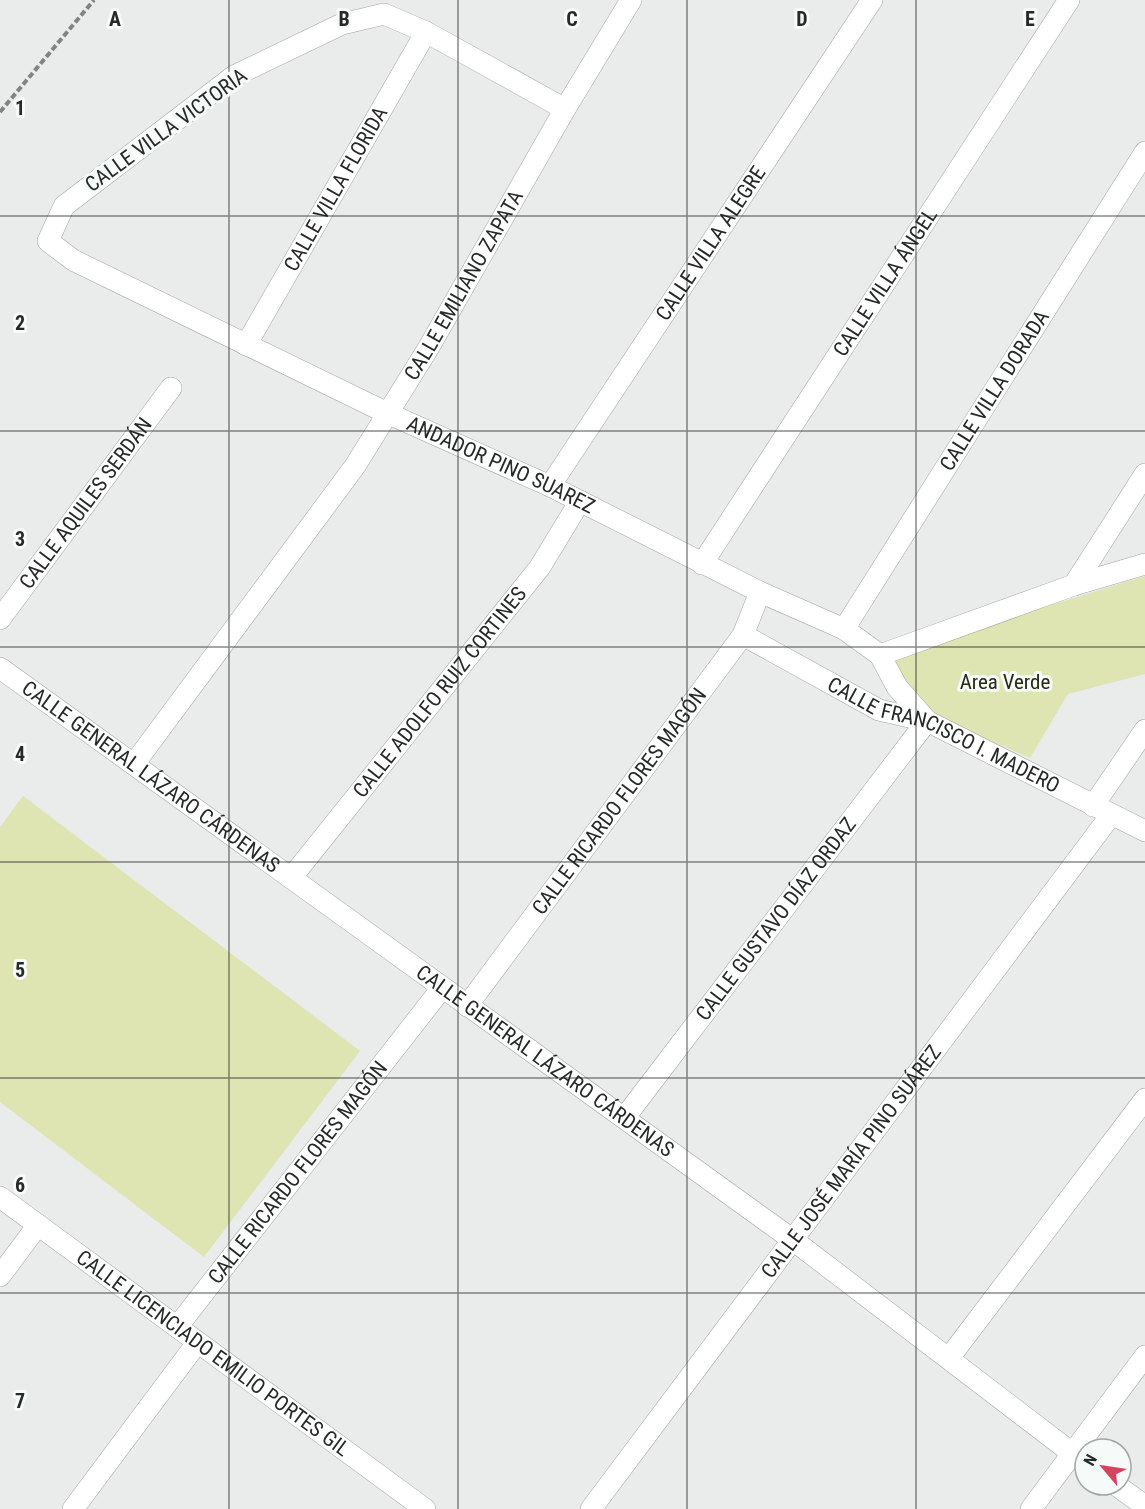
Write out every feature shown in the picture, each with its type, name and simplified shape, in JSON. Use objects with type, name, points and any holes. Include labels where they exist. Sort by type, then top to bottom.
[{"type":"street","name":"CALLE EMILIANO ZAPATA","points":[[134,764],[356,466],[429,347],[565,109],[631,0]]},
{"type":"street","name":"CALLE VILLA ALEGRE","points":[[550,486],[872,0]]},
{"type":"street","name":"CALLE VILLA ÁNGEL","points":[[702,564],[1069,0]]},
{"type":"street","name":"CALLE VILLA VICTORIA","points":[[48,241],[64,206],[234,76],[342,24],[384,14],[426,32],[565,109]]},
{"type":"street","name":"CALLE VILLA FLORIDA","points":[[246,345],[426,32]]},
{"type":"street","name":"CALLE VILLA DORADA","points":[[844,629],[1145,152]]},
{"type":"street","name":"ANDADOR PINO SUAREZ","points":[[48,241],[73,260],[246,345],[387,413],[550,486],[702,564],[844,629],[880,655],[897,687],[927,721]]},
{"type":"street","name":"CALLE AQUILES SERDÁN","points":[[0,619],[171,388]]},
{"type":"street","points":[[1074,585],[1145,474]]},
{"type":"street","name":"CALLE ADOLFO RUIZ CORTINES","points":[[291,878],[540,567],[580,501]]},
{"type":"street","points":[[880,655],[1074,585],[1145,564]]},
{"type":"street","name":"CALLE RICARDO FLORES MAGÓN","points":[[467,1005],[743,634],[760,592]]},
{"type":"street","name":"CALLE FRANCISCO I. MADERO","points":[[743,634],[879,710],[927,721],[1145,831]]},
{"type":"street","name":"CALLE GENERAL LÁZARO CÁRDENAS","points":[[0,668],[793,1240],[1073,1453]]},
{"type":"street","name":"CALLE GUSTAVO DÍAZ ORDAZ","points":[[624,1117],[927,721]]},
{"type":"street","name":"CALLE JOSÉ MARÍA PINO SUÁREZ","points":[[591,1509],[793,1240],[1102,811],[1145,730]]},
{"type":"street","name":"CALLE RICARDO FLORES MAGÓN","points":[[177,1327],[442,988]]},
{"type":"street","points":[[949,1358],[1145,1099]]},
{"type":"street","name":"CALLE LICENCIADO EMILIO PORTES GIL","points":[[0,1197],[425,1509]]},
{"type":"street","points":[[0,1276],[38,1225]]},
{"type":"street","points":[[73,1509],[196,1343]]},
{"type":"street","points":[[1093,1437],[1145,1356]]},
{"type":"street","points":[[1031,1509],[1073,1464]]},
{"type":"street","points":[[1133,1497],[1145,1506]]},
{"type":"path","points":[[0,112],[94,0]]},
{"type":"green space","name":"Area Verde","points":[[1145,576],[1145,674],[1068,694],[1030,758],[924,711],[890,655]]},
{"type":"green space","points":[[23,796],[360,1051],[204,1257],[0,1102],[0,827]]}]
